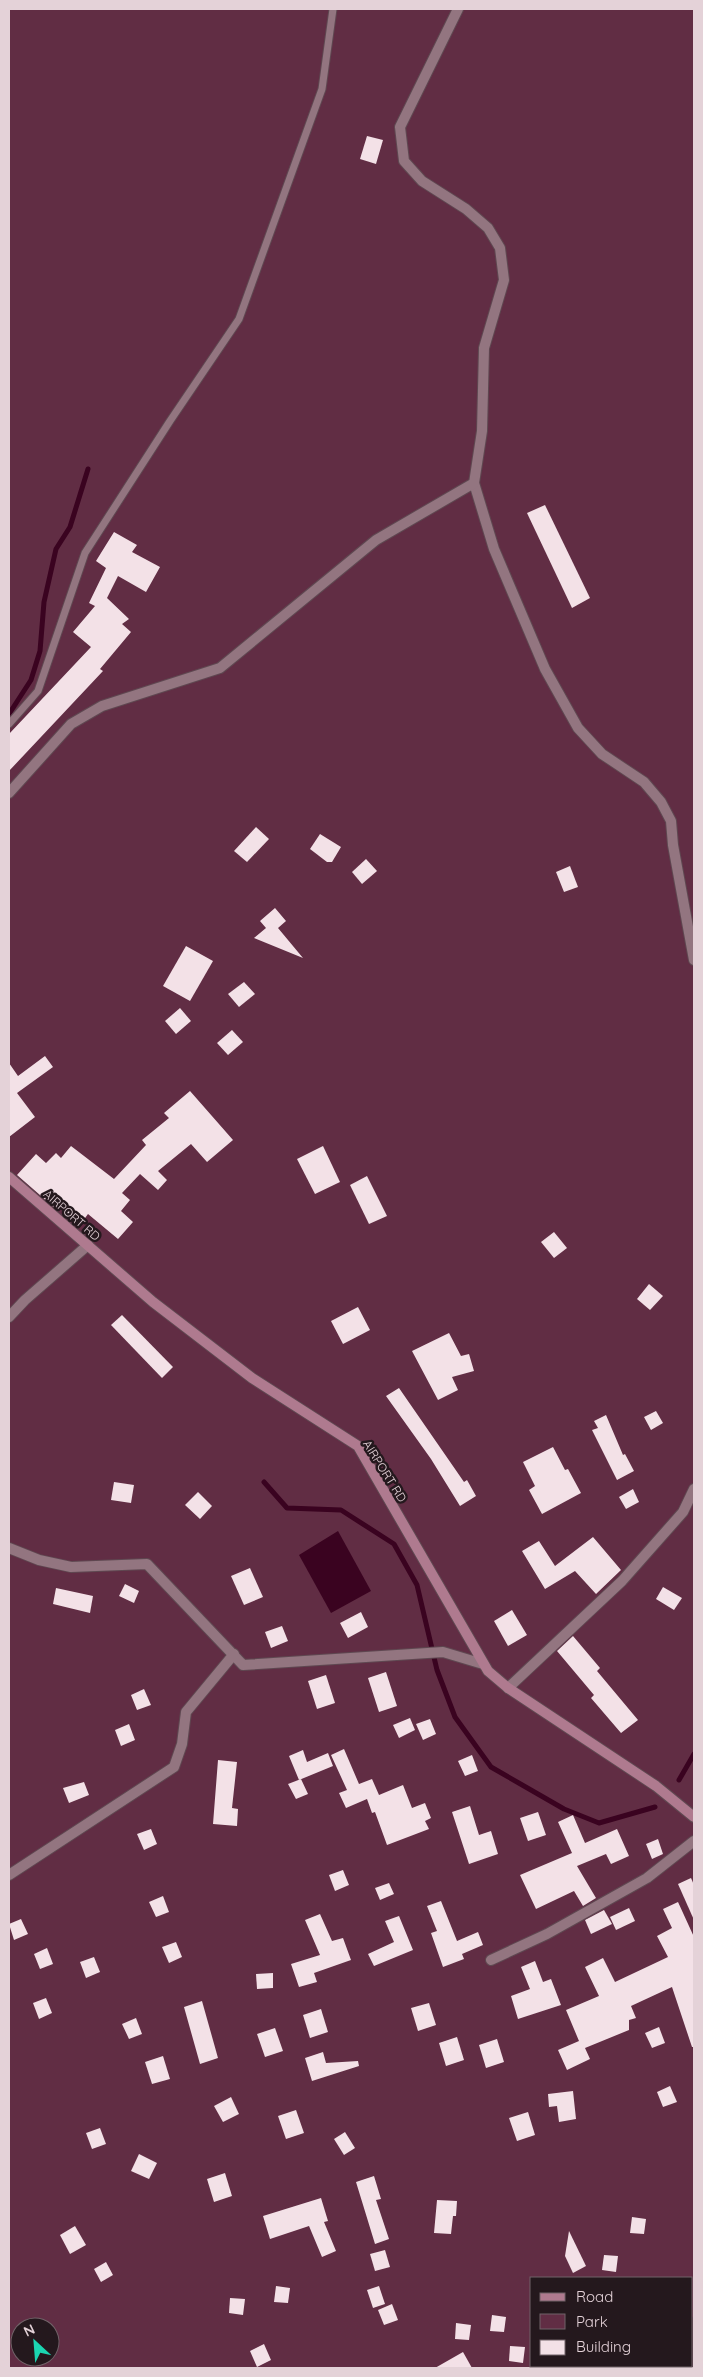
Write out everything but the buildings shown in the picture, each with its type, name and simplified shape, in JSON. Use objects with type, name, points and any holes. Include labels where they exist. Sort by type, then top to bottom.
[{"type":"main road","name":"AIRPORT RD","points":[[9,1176],[153,1302],[252,1378],[358,1446],[483,1664],[508,1688],[656,1786],[694,1817]]},
{"type":"street","points":[[458,9],[400,127],[404,161],[422,181],[466,209],[488,228],[500,248],[504,280],[484,348],[482,431],[474,483],[494,548],[545,669],[578,728],[602,754],[644,782],[662,802],[671,821],[673,845],[694,960]]},
{"type":"street","points":[[9,792],[71,724],[102,706],[220,668],[376,540],[474,483]]},
{"type":"street","points":[[9,1317],[25,1300],[88,1245]]},
{"type":"street","points":[[508,1688],[622,1581],[683,1512],[694,1489]]},
{"type":"street","points":[[9,1548],[39,1560],[71,1567],[147,1564],[244,1665],[444,1652],[483,1664]]},
{"type":"street","points":[[9,1875],[174,1767],[182,1744],[186,1712],[234,1654]]},
{"type":"street","points":[[491,1960],[547,1934],[647,1878],[694,1840]]},
{"type":"lane","points":[[9,724],[38,691],[85,553],[239,319],[322,89],[333,9]]},
{"type":"green space","points":[[9,9],[694,9],[694,2314],[693,2316],[693,2277],[530,2277],[530,2367],[662,2367],[9,2368]]},
{"type":"shaded area","points":[[338,1531],[371,1591],[331,1613],[299,1555]]},
{"type":"waterway","points":[[9,714],[31,680],[40,651],[44,602],[56,549],[70,527],[88,469]]},
{"type":"waterway","points":[[264,1482],[287,1508],[341,1510],[394,1544],[417,1585],[437,1670],[455,1717],[491,1767],[564,1809],[599,1823],[655,1807]]},
{"type":"waterway","points":[[679,1780],[694,1754]]}]
